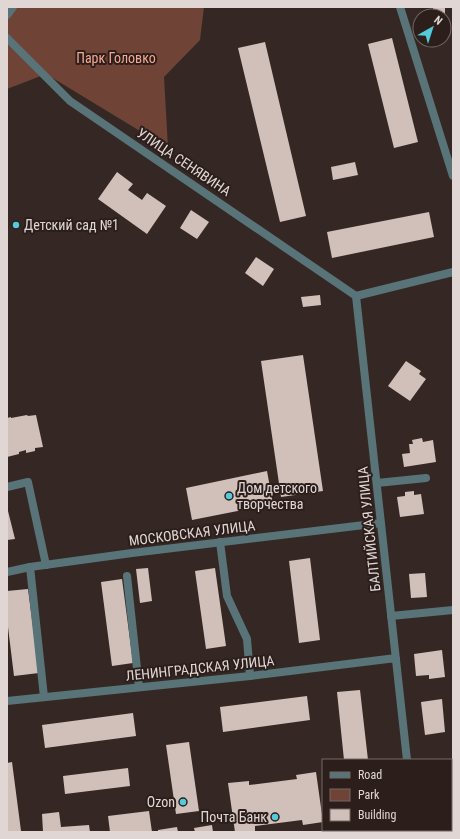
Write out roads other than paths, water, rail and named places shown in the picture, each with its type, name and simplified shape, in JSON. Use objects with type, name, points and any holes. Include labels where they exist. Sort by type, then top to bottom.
[{"type":"street","points":[[7,15],[13,7]]},
{"type":"street","points":[[400,7],[453,176]]},
{"type":"street","name":"УЛИЦА СЕНЯВИНА","points":[[7,38],[70,101],[356,296]]},
{"type":"street","points":[[356,296],[453,272]]},
{"type":"street","name":"БАЛТИЙСКАЯ УЛИЦА","points":[[356,296],[407,759]]},
{"type":"street","points":[[376,483],[426,478]]},
{"type":"street","points":[[7,487],[28,482],[46,565]]},
{"type":"street","name":"МОСКОВСКАЯ УЛИЦА","points":[[7,572],[30,567],[124,554],[381,522]]},
{"type":"street","points":[[220,542],[227,596],[247,639],[250,676]]},
{"type":"street","points":[[30,567],[44,697]]},
{"type":"street","points":[[127,576],[139,687]]},
{"type":"street","points":[[391,616],[453,610]]},
{"type":"street","name":"ЛЕНИНГРАДСКАЯ УЛИЦА","points":[[7,701],[250,676],[396,658]]},
{"type":"place","name":"Детский сад №1","points":[[16,225]]},
{"type":"place","name":"Дом детского творчества","points":[[229,496]]},
{"type":"place","name":"Ozon","points":[[183,802]]},
{"type":"place","name":"Почта Банк","points":[[275,817]]},
{"type":"park label","name":"Парк Головко","points":[[116,58]]}]
